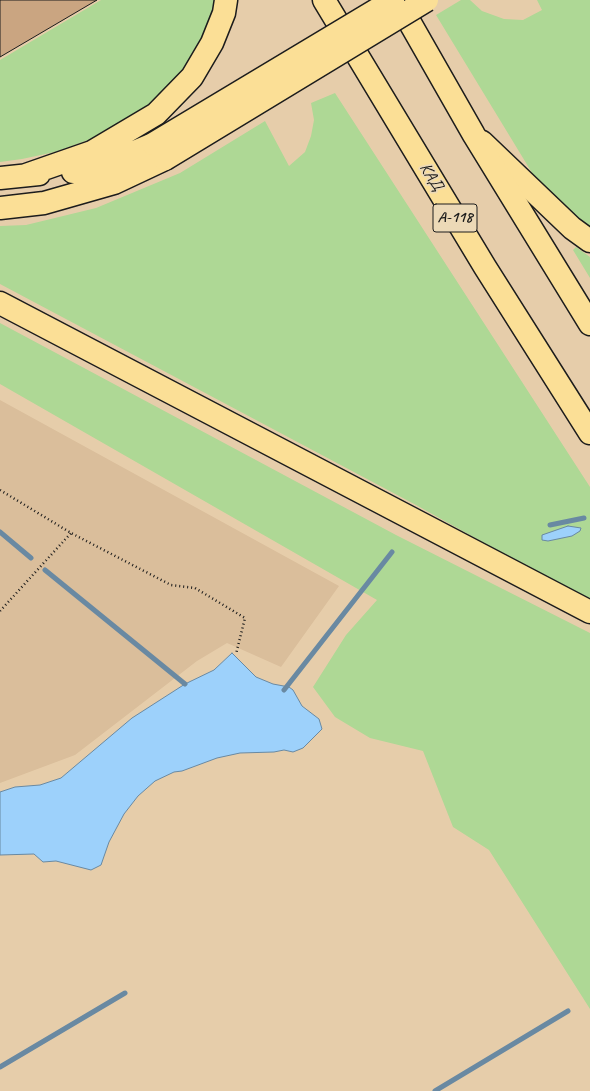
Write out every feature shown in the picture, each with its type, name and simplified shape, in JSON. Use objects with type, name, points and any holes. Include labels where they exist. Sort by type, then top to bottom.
[{"type":"main road","points":[[26,175],[92,152],[156,114],[192,77],[212,43],[224,13],[226,0]]},
{"type":"main road","name":"КАД","points":[[324,0],[485,267],[590,433]]},
{"type":"main road","points":[[0,208],[44,203],[114,183],[159,151],[392,0]]},
{"type":"main road","points":[[397,0],[474,134],[590,324]]},
{"type":"main road","points":[[0,178],[81,172],[159,151],[427,0]]},
{"type":"main road","points":[[474,134],[572,228],[590,241]]},
{"type":"main road","points":[[0,303],[590,612]]},
{"type":"path","points":[[0,490],[71,533],[171,585],[195,588],[245,618],[236,654]]},
{"type":"path","points":[[0,611],[71,533]]},
{"type":"shaded area","points":[[0,400],[339,586],[281,667],[227,643],[197,661],[75,755],[0,783]]},
{"type":"green space","points":[[101,0],[216,0],[213,17],[188,63],[173,83],[157,99],[132,117],[94,138],[55,152],[0,162],[0,60]]},
{"type":"green space","points":[[461,0],[470,0],[482,11],[504,19],[523,20],[542,10],[537,0],[590,0],[590,230],[578,221],[537,181],[436,15]]},
{"type":"green space","points":[[335,93],[590,487],[590,602],[416,505],[0,284],[0,226],[26,225],[96,208],[180,173],[265,121],[289,166],[305,152],[311,136],[314,120],[311,103]]},
{"type":"green space","points":[[576,247],[590,257],[590,278],[573,250]]},
{"type":"green space","points":[[0,323],[396,535],[590,633],[590,1009],[489,850],[453,827],[423,751],[370,738],[335,717],[313,687],[346,635],[377,600],[0,384]]},
{"type":"water","points":[[568,526],[581,528],[580,531],[572,536],[548,541],[542,540],[542,535]]},
{"type":"water","points":[[232,653],[256,677],[273,684],[289,687],[293,690],[302,706],[319,719],[322,729],[303,748],[293,752],[284,750],[274,752],[240,753],[217,758],[182,771],[174,772],[155,781],[138,796],[124,814],[109,842],[101,865],[91,870],[56,861],[43,862],[34,854],[0,855],[0,792],[15,787],[40,785],[61,778],[132,718],[185,684],[214,670]]},
{"type":"building","points":[[0,0],[97,0],[0,57]]},
{"type":"waterway","points":[[550,525],[584,518]]},
{"type":"waterway","points":[[0,532],[31,558]]},
{"type":"waterway","points":[[284,690],[392,552]]},
{"type":"waterway","points":[[45,570],[185,684]]},
{"type":"waterway","points":[[0,1067],[125,993]]},
{"type":"waterway","points":[[435,1091],[568,1011]]}]
